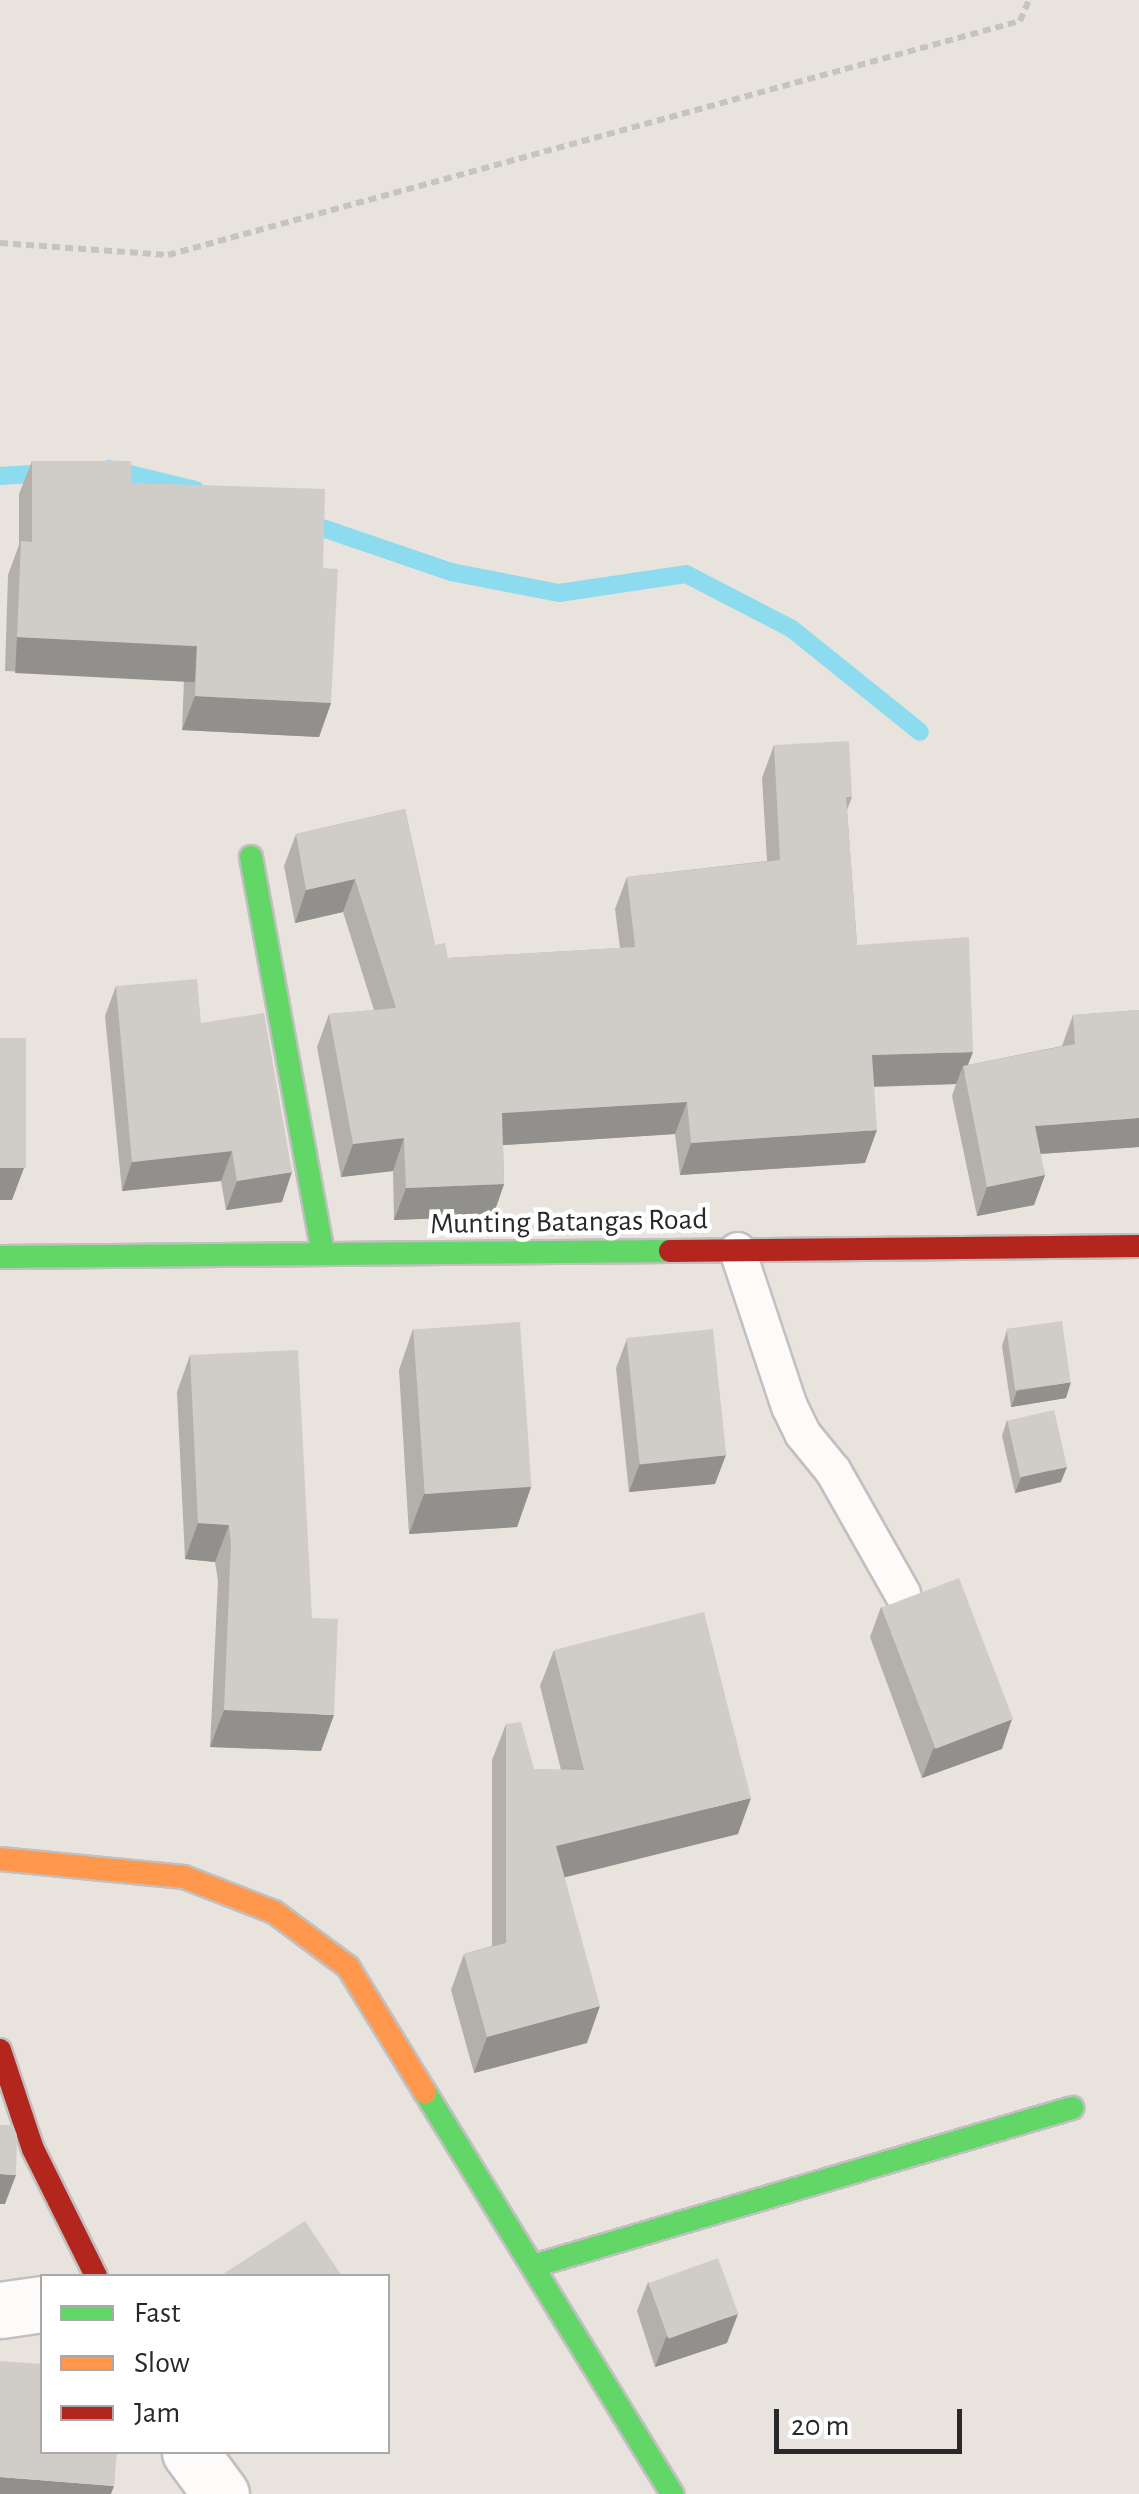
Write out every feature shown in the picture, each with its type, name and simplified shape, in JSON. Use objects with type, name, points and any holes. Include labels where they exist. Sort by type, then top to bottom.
[{"type":"street","points":[[251,858],[323,1254]]},
{"type":"street","name":"Munting Batangas Road","points":[[0,1257],[1139,1246]]},
{"type":"street","points":[[0,1859],[184,1877],[274,1912],[314,1937],[348,1967],[672,2494]]},
{"type":"street","points":[[0,2050],[33,2148],[95,2274]]},
{"type":"street","points":[[533,2266],[1072,2108]]},
{"type":"street","points":[[0,2310],[40,2304]]},
{"type":"street","points":[[191,2454],[221,2494]]},
{"type":"lane","points":[[737,1250],[789,1406],[802,1433],[833,1471],[902,1593]]},
{"type":"path","points":[[0,244],[168,254],[1020,22],[1030,0]]},
{"type":"building","points":[[32,461],[131,461],[131,483],[325,489],[323,568],[338,569],[331,703],[195,696],[197,646],[17,637],[21,541],[32,542]]},
{"type":"building","points":[[849,741],[852,797],[846,797],[857,945],[969,937],[973,1052],[872,1055],[877,1130],[691,1143],[687,1102],[502,1113],[504,1184],[406,1188],[404,1138],[353,1144],[329,1014],[396,1008],[355,879],[306,890],[296,834],[405,809],[435,945],[445,943],[448,958],[635,947],[627,877],[780,860],[774,745]]},
{"type":"building","points":[[197,979],[201,1023],[264,1013],[292,1172],[237,1181],[232,1151],[132,1162],[116,986]]},
{"type":"building","points":[[1139,1010],[1139,1118],[1035,1126],[1045,1175],[987,1187],[963,1066],[1075,1044],[1073,1015]]},
{"type":"building","points":[[0,1038],[26,1038],[26,1168],[0,1168]]},
{"type":"building","points":[[1062,1321],[1071,1382],[1015,1390],[1007,1329]]},
{"type":"building","points":[[520,1322],[532,1487],[425,1494],[413,1329]]},
{"type":"building","points":[[713,1329],[726,1455],[640,1464],[626,1338]]},
{"type":"building","points":[[298,1350],[312,1618],[338,1619],[334,1715],[224,1710],[231,1544],[229,1525],[198,1523],[190,1355]]},
{"type":"building","points":[[1054,1410],[1067,1467],[1020,1477],[1007,1421]]},
{"type":"building","points":[[959,1578],[1013,1719],[936,1749],[882,1608]]},
{"type":"building","points":[[704,1612],[751,1798],[556,1846],[600,2006],[487,2037],[464,1954],[506,1943],[506,1724],[521,1722],[534,1769],[584,1770],[554,1650]]},
{"type":"building","points":[[0,2125],[13,2125],[17,2135],[16,2175],[0,2174]]},
{"type":"building","points":[[305,2221],[341,2274],[223,2274]]},
{"type":"building","points":[[718,2258],[738,2313],[669,2339],[648,2283]]},
{"type":"building","points":[[0,2361],[40,2364],[40,2454],[117,2454],[114,2486],[0,2477]]},
{"type":"waterway","points":[[109,469],[195,490]]},
{"type":"waterway","points":[[0,476],[48,473]]},
{"type":"waterway","points":[[302,521],[451,572],[559,593],[686,574],[792,629],[920,732]]},
{"type":"traffic: fast","points":[[251,857],[323,1254]]},
{"type":"traffic: fast","points":[[0,1257],[670,1251]]},
{"type":"traffic: fast","points":[[425,2092],[672,2494]]},
{"type":"traffic: fast","points":[[533,2266],[1072,2108]]},
{"type":"traffic: slow","points":[[0,1859],[184,1877],[274,1912],[348,1967],[425,2092]]},
{"type":"traffic: jam","points":[[670,1251],[1139,1246]]},
{"type":"traffic: jam","points":[[0,2050],[33,2149],[95,2274]]}]
